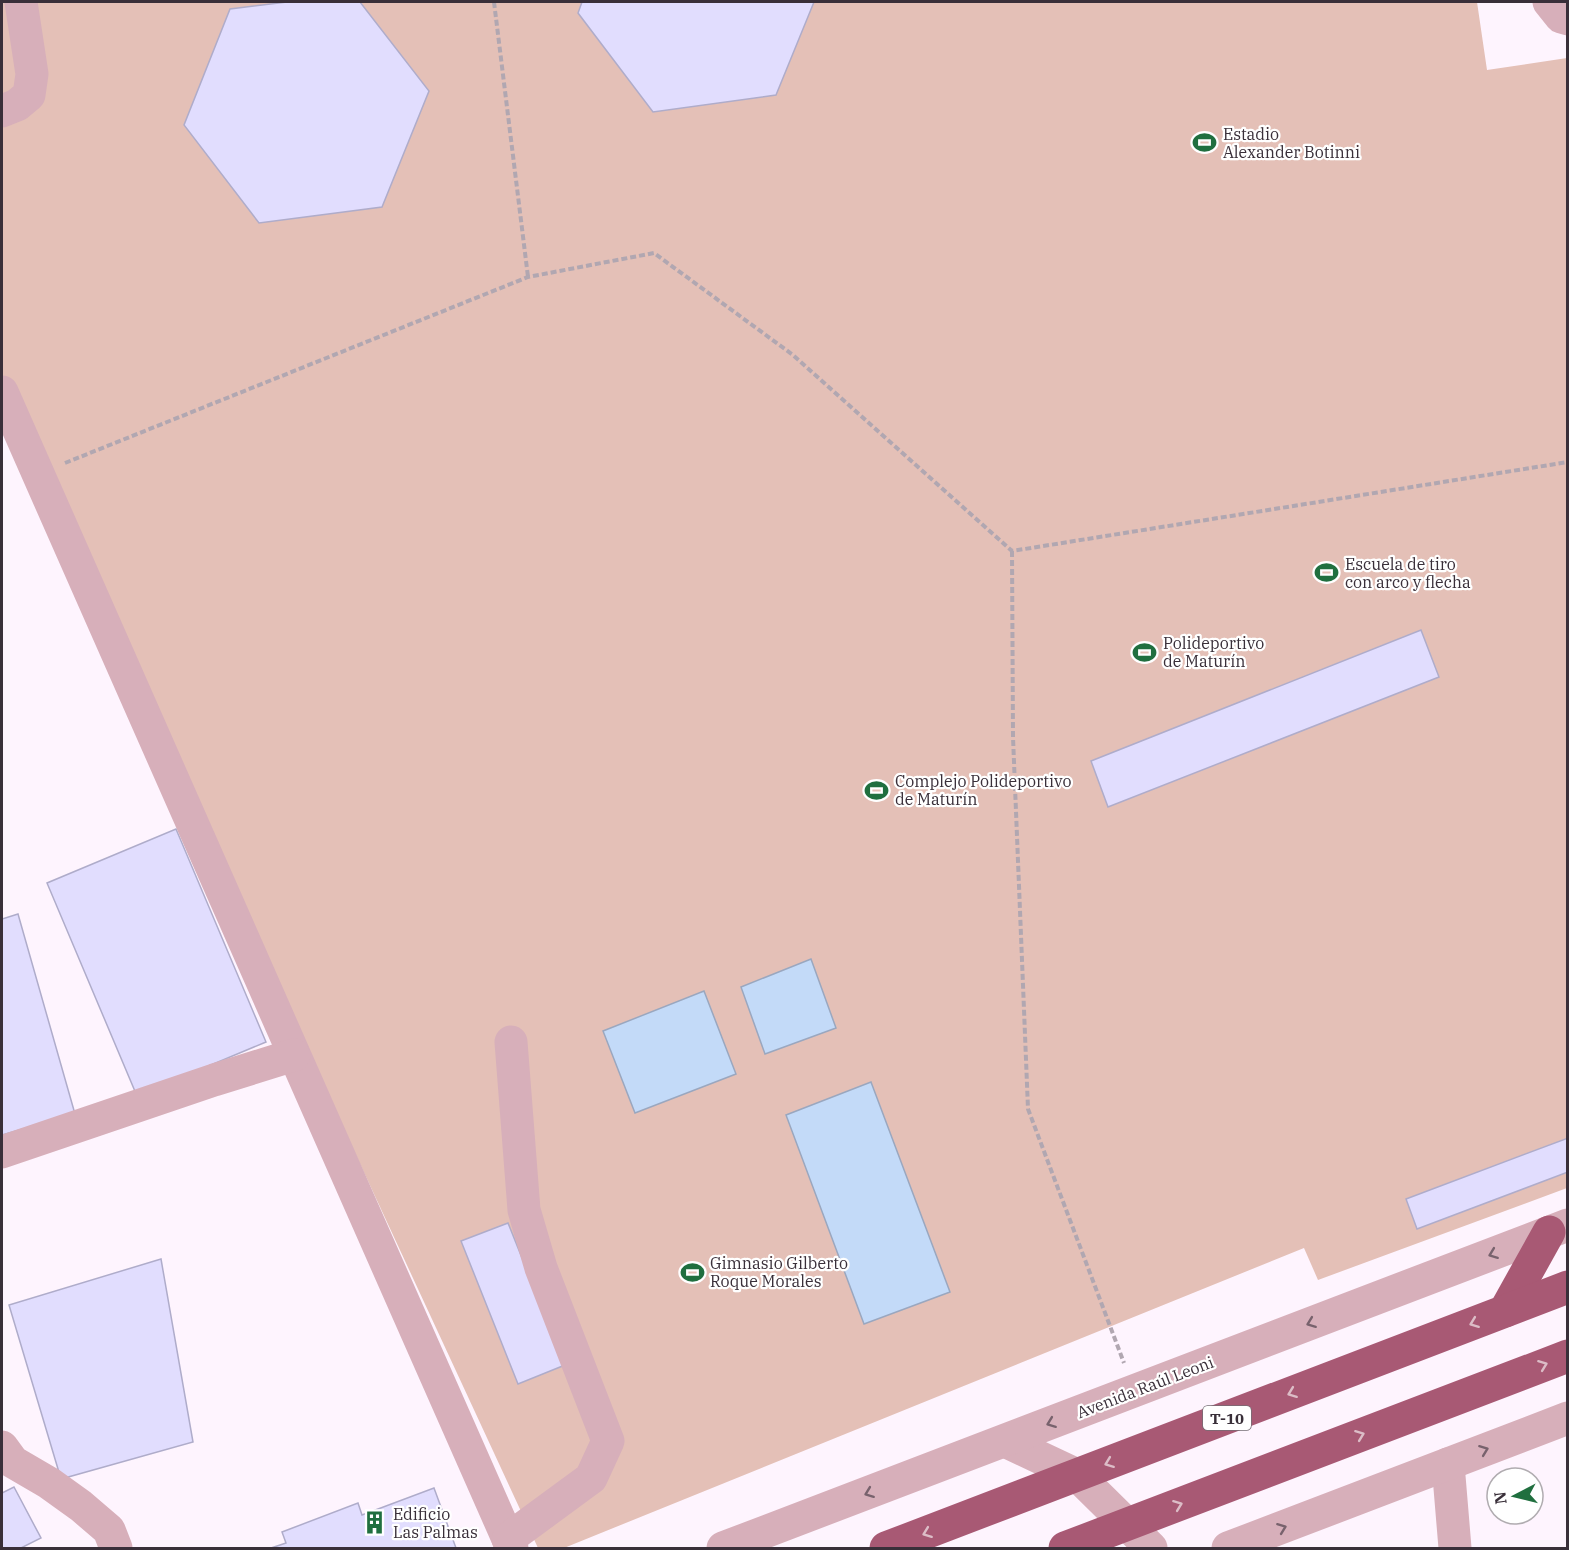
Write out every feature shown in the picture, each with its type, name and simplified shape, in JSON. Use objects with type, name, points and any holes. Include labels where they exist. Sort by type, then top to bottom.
[{"type":"highway","points":[[1505,1311],[1558,1229]]},
{"type":"highway","name":"T-10","points":[[886,1548],[1568,1287]]},
{"type":"highway","points":[[1065,1548],[1568,1356]]},
{"type":"street","points":[[2,111],[17,105],[29,95],[32,74],[21,2]]},
{"type":"street","points":[[1549,2],[1561,17],[1568,19]]},
{"type":"street","points":[[2,392],[510,1544],[591,1478],[608,1441],[541,1268],[524,1210],[511,1042]]},
{"type":"street","points":[[2,1152],[294,1055]]},
{"type":"street","name":"Avenida Raúl Leoni","points":[[723,1548],[1558,1229]]},
{"type":"street","points":[[1228,1548],[1568,1419]]},
{"type":"street","points":[[1005,1441],[1077,1475],[1151,1548]]},
{"type":"street","points":[[2,1447],[13,1462],[57,1488],[109,1530],[116,1548]]},
{"type":"street","points":[[1448,1464],[1455,1548]]},
{"type":"path","points":[[494,2],[528,277]]},
{"type":"path","points":[[64,464],[528,277],[654,253],[793,355],[1012,551],[1012,737],[1028,1109],[1134,1391]]},
{"type":"path","points":[[1012,551],[1568,462]]},
{"type":"shaded area","name":"Complejo Polideportivo de Maturín","points":[[2,2],[1477,2],[1487,70],[1567,58],[1567,1188],[1318,1280],[1304,1248],[564,1548],[538,1548],[2,391]]},
{"type":"water","points":[[811,959],[836,1028],[765,1054],[741,987]]},
{"type":"water","points":[[704,991],[736,1074],[635,1113],[603,1031]]},
{"type":"water","points":[[871,1082],[950,1292],[864,1324],[786,1115]]},
{"type":"building","points":[[287,2],[360,2],[429,91],[382,207],[259,223],[184,125],[230,9]]},
{"type":"building","points":[[582,2],[814,2],[776,95],[653,112],[578,13]]},
{"type":"building","points":[[1421,630],[1439,677],[1108,807],[1091,761]]},
{"type":"building","points":[[176,829],[266,1042],[137,1096],[47,883]]},
{"type":"building","points":[[18,914],[75,1114],[2,1135],[2,919]]},
{"type":"building","points":[[1568,1138],[1568,1172],[1417,1229],[1406,1199]]},
{"type":"building","points":[[508,1223],[565,1365],[518,1384],[461,1241]]},
{"type":"building","points":[[161,1259],[193,1442],[61,1479],[9,1305]]},
{"type":"building","points":[[14,1487],[41,1538],[21,1548],[2,1548],[2,1493]]},
{"type":"building","name":"Edificio Las Palmas","points":[[434,1488],[456,1548],[271,1548],[286,1543],[282,1532],[358,1503],[362,1515]]},
{"type":"place","name":"Estadio Alexander Botinni","points":[[1205,143]]},
{"type":"place","name":"Escuela de tiro con arco y flecha","points":[[1327,573]]},
{"type":"place","name":"Polideportivo de Maturín","points":[[1145,652]]},
{"type":"place","name":"Complejo Polideportivo de Maturín","points":[[877,790]]},
{"type":"place","name":"Gimnasio Gilberto Roque Morales","points":[[692,1272]]},
{"type":"place","name":"Edificio Las Palmas","points":[[375,1523]]}]
